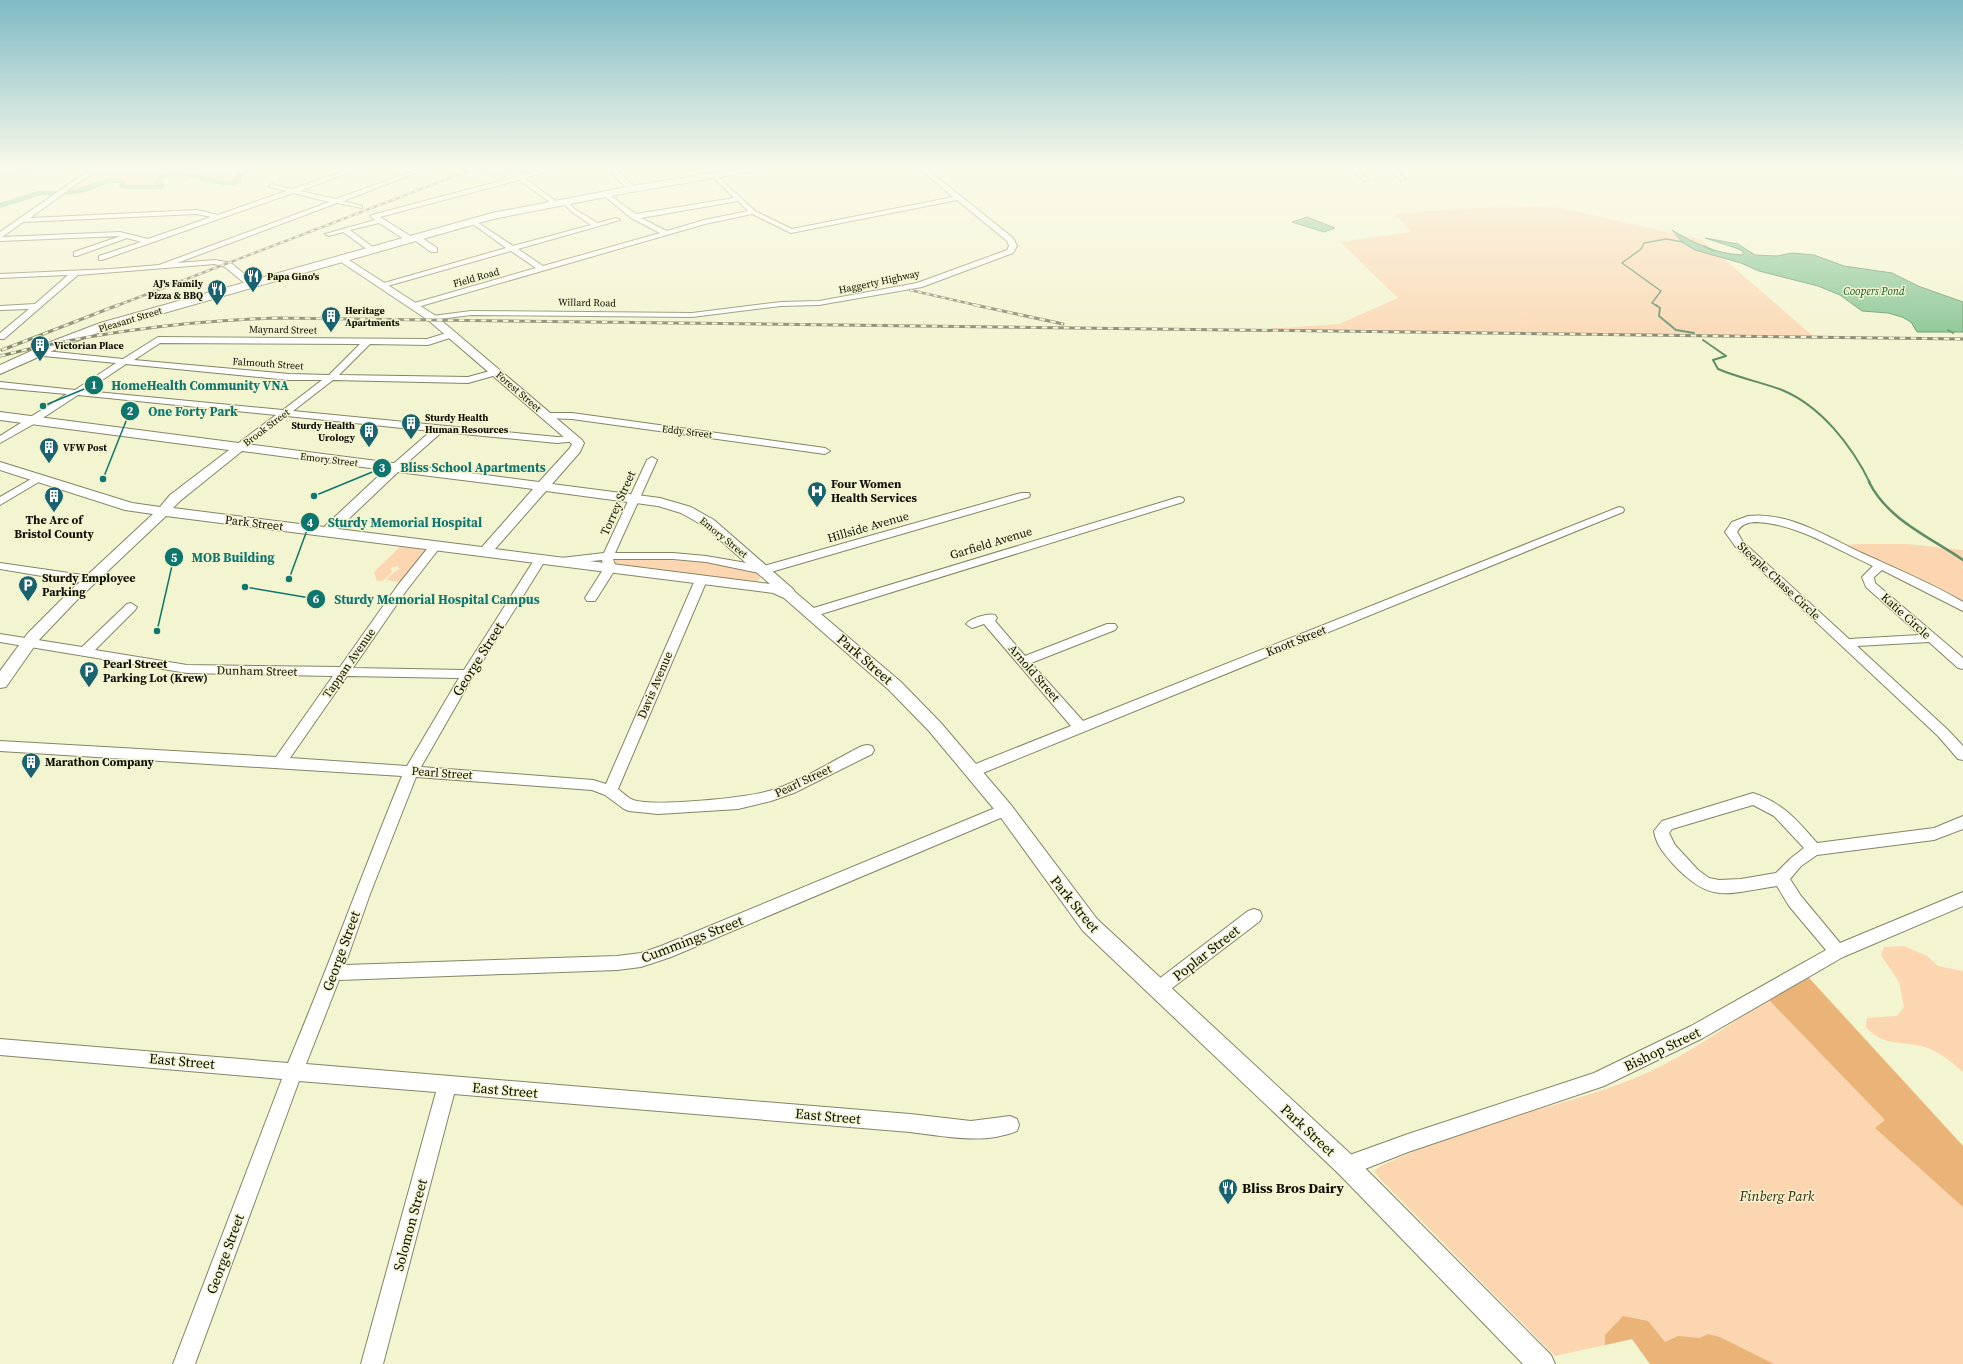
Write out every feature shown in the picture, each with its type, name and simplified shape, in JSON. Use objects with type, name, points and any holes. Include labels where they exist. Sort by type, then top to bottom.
[{"type":"highway","name":"Pleasant Street","points":[[0,370],[36,353],[104,326],[434,232]]},
{"type":"main road","name":"Forest Street","points":[[341,258],[432,318],[453,334],[575,439]]},
{"type":"main road","name":"Emory Street","points":[[0,416],[635,497],[675,506],[701,518],[766,572],[794,598]]},
{"type":"main road","points":[[485,552],[577,448],[578,444],[575,439]]},
{"type":"main road","name":"Brook Street","points":[[0,683],[29,643],[62,607],[187,488],[240,447]]},
{"type":"main road","name":"Park Street","points":[[0,466],[122,505],[560,562],[609,562],[701,580],[776,589],[794,598],[895,686],[973,771],[1005,810],[1090,925],[1347,1166],[1542,1364]]},
{"type":"main road","points":[[327,532],[396,467]]},
{"type":"main road","points":[[756,586],[765,581],[766,572]]},
{"type":"street","points":[[116,270],[116,266],[102,258],[178,232]]},
{"type":"street","points":[[162,266],[254,232]]},
{"type":"street","points":[[328,234],[338,232]]},
{"type":"street","points":[[347,232],[371,250]]},
{"type":"street","points":[[401,232],[434,250]]},
{"type":"street","points":[[487,232],[542,269]]},
{"type":"street","points":[[381,284],[572,232]]},
{"type":"street","name":"Field Road","points":[[414,306],[671,232]]},
{"type":"street","name":"Haggerty Highway","points":[[741,309],[786,304],[820,303],[914,286],[1010,251],[1013,246],[1010,240],[1000,232]]},
{"type":"street","points":[[0,239],[120,234],[149,242]]},
{"type":"street","points":[[77,254],[129,236]]},
{"type":"street","points":[[0,276],[75,273],[218,262],[228,266],[251,284]]},
{"type":"street","points":[[1,337],[75,273]]},
{"type":"street","points":[[0,308],[36,306]]},
{"type":"street","name":"Willard Road","points":[[432,318],[471,313],[549,312],[674,315],[720,313],[741,309]]},
{"type":"street","name":"Maynard Street","points":[[125,362],[158,340],[430,342],[453,334]]},
{"type":"street","name":"Brook Street","points":[[240,447],[332,377],[368,341]]},
{"type":"street","name":"Falmouth Street","points":[[36,353],[280,376],[468,380],[497,372]]},
{"type":"street","points":[[0,440],[33,421],[125,362]]},
{"type":"street","points":[[0,384],[557,440],[575,439]]},
{"type":"street","name":"Eddy Street","points":[[549,416],[572,416],[825,451]]},
{"type":"street","points":[[396,467],[440,428]]},
{"type":"street","name":"Torrey Street","points":[[591,598],[609,562],[635,497],[652,460]]},
{"type":"street","points":[[0,502],[38,478]]},
{"type":"street","name":"Hillside Avenue","points":[[766,572],[1025,495]]},
{"type":"street","name":"Garfield Avenue","points":[[811,613],[1179,500]]},
{"type":"street","name":"Knott Street","points":[[973,771],[1619,510]]},
{"type":"street","name":"Steeple Chase Circle","points":[[1963,607],[1925,585],[1802,530],[1776,521],[1746,520],[1733,527],[1731,532],[1739,544],[1943,733],[1963,755]]},
{"type":"street","name":"Tappan Avenue","points":[[279,763],[405,584],[435,546]]},
{"type":"street","name":"Park Street","points":[[609,562],[692,557],[749,566],[766,572]]},
{"type":"street","name":"George Street","points":[[184,1364],[294,1071],[334,973],[362,894],[411,771],[468,674],[540,559]]},
{"type":"street","points":[[0,566],[90,580]]},
{"type":"street","name":"Katie Circle","points":[[1882,566],[1873,571],[1868,577],[1870,584],[1930,638],[1963,665]]},
{"type":"street","name":"Davis Avenue","points":[[610,791],[701,580]]},
{"type":"street","points":[[85,652],[131,607]]},
{"type":"street","name":"Arnold Street","points":[[972,624],[989,619],[1081,728]]},
{"type":"street","points":[[1023,661],[1111,627]]},
{"type":"street","name":"Dunham Street","points":[[0,638],[187,669],[468,674]]},
{"type":"street","points":[[1846,643],[1930,638]]},
{"type":"street","name":"Pearl Street","points":[[0,746],[411,771],[593,785],[610,791],[628,805],[658,808],[738,804],[771,796],[789,789],[867,750]]},
{"type":"street","points":[[1814,849],[1773,808],[1763,801],[1753,799],[1667,825],[1661,831],[1662,840],[1670,851],[1704,883],[1715,887],[1728,887],[1781,879],[1802,855],[1814,849],[1934,834],[1955,827],[1963,822]]},
{"type":"street","name":"Cummings Street","points":[[334,973],[617,963],[641,960],[665,952],[1005,810]]},
{"type":"street","points":[[1781,879],[1796,901],[1837,952]]},
{"type":"street","name":"Bishop Street","points":[[1347,1166],[1408,1143],[1598,1080],[1697,1032],[1837,952],[1963,899]]},
{"type":"street","name":"Poplar Street","points":[[1158,990],[1254,916]]},
{"type":"street","name":"East Street","points":[[0,1047],[902,1122],[971,1130],[1010,1125]]},
{"type":"street","name":"Solomon Street","points":[[372,1364],[447,1085]]},
{"type":"green space","points":[[1411,232],[1666,232],[1702,240],[1813,336],[1250,330],[1339,324],[1398,298],[1340,242]]},
{"type":"green space","points":[[1859,544],[1907,544],[1963,550],[1963,602],[1835,546]]},
{"type":"green space","points":[[401,546],[426,550],[400,582],[386,580],[394,572],[400,569],[397,566],[391,568],[392,572],[383,581],[377,581],[374,572]]},
{"type":"green space","points":[[619,559],[671,560],[718,564],[753,571],[761,577],[758,581],[753,582],[614,564],[614,561]]},
{"type":"green space","points":[[1904,946],[1927,956],[1938,966],[1963,971],[1963,1072],[1944,1056],[1933,1050],[1921,1046],[1885,1040],[1872,1033],[1866,1027],[1867,1018],[1897,1016],[1904,1007],[1899,982],[1881,955],[1884,947]]},
{"type":"green space","name":"Finberg Park","points":[[1809,978],[1963,1146],[1963,1364],[1650,1364],[1632,1339],[1555,1356],[1380,1179],[1374,1171],[1380,1166],[1464,1132],[1493,1122],[1585,1096],[1640,1076],[1684,1054],[1766,1001]]},
{"type":"shaded area","points":[[1809,978],[1963,1146],[1963,1207],[1875,1128],[1885,1120],[1769,1000]]},
{"type":"shaded area","points":[[1623,1316],[1648,1321],[1665,1342],[1678,1336],[1700,1338],[1708,1334],[1720,1337],[1774,1364],[1650,1364],[1632,1339],[1605,1345],[1605,1335]]},
{"type":"water","name":"Coopers Pond","points":[[1673,232],[1714,250],[1733,254],[1742,255],[1744,252],[1705,238],[1738,244],[1755,255],[1777,256],[1792,253],[1814,255],[1844,266],[1892,273],[1918,286],[1963,302],[1963,332],[1917,332],[1911,322],[1902,317],[1888,313],[1862,311],[1840,295],[1818,286],[1759,271],[1741,263],[1695,250],[1683,243]]},
{"type":"waterway","points":[[1657,306],[1652,303],[1661,291],[1622,263],[1641,249],[1644,243],[1666,239],[1683,242]]},
{"type":"waterway","points":[[1704,246],[1714,251]]},
{"type":"waterway","points":[[1656,305],[1660,308],[1659,316],[1676,330],[1694,333]]},
{"type":"waterway","points":[[1948,330],[1953,333]]},
{"type":"waterway","points":[[1703,340],[1726,356],[1713,360],[1718,369],[1782,390],[1810,406],[1845,442],[1863,469],[1870,483]]},
{"type":"waterway","points":[[1869,482],[1877,495],[1898,517],[1963,560]]},
{"type":"railway","points":[[116,306],[310,232]]},
{"type":"railway","points":[[910,290],[980,306]]},
{"type":"railway","points":[[2,350],[118,305]]},
{"type":"railway","points":[[975,305],[1063,324]]},
{"type":"railway","points":[[0,356],[68,341],[171,325],[276,318],[1963,339]]},
{"type":"place","name":"Papa Gino's","points":[[253,293]]},
{"type":"place","name":"AJ's Family Pizza & BBQ","points":[[217,306]]},
{"type":"place","name":"Heritage Apartments","points":[[331,333]]},
{"type":"place","name":"Victorian Place","points":[[40,362]]},
{"type":"place","name":"HomeHealth Community VNA","points":[[43,406]]},
{"type":"place","name":"Sturdy Health Human Resources","points":[[411,440]]},
{"type":"place","name":"Sturdy Health Urology","points":[[369,448]]},
{"type":"place","name":"VFW Post","points":[[49,464]]},
{"type":"place","name":"One Forty Park","points":[[103,479]]},
{"type":"place","name":"Bliss School Apartments","points":[[314,496]]},
{"type":"place","name":"Four Women Health Services","points":[[817,508]]},
{"type":"place","name":"The Arc of Bristol County","points":[[54,513]]},
{"type":"place","name":"Sturdy Memorial Hospital","points":[[289,579]]},
{"type":"place","name":"Sturdy Memorial Hospital Campus","points":[[245,587]]},
{"type":"place","name":"Sturdy Employee Parking","points":[[28,602]]},
{"type":"place","name":"MOB Building","points":[[157,631]]},
{"type":"place","name":"Pearl Street Parking Lot (Krew)","points":[[89,688]]},
{"type":"place","name":"Marathon Company","points":[[31,779]]},
{"type":"place","name":"Bliss Bros Dairy","points":[[1228,1205]]}]
